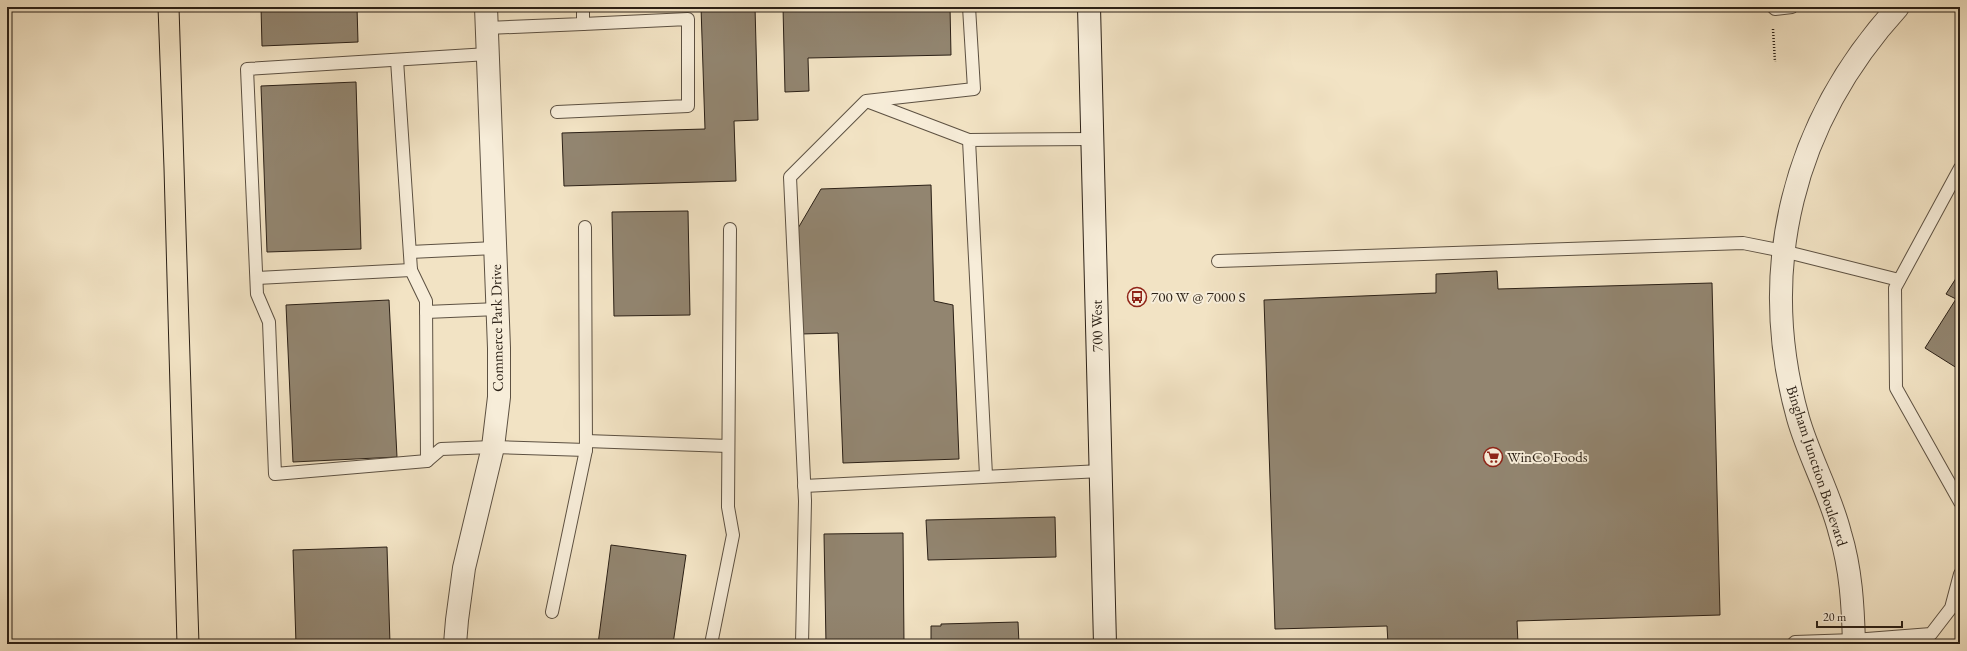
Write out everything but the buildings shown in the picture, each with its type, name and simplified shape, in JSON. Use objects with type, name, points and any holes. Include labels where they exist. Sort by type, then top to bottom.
[{"type":"street","name":"700 West","points":[[1089,7],[1105,644]]},
{"type":"street","name":"Bingham Junction Boulevard","points":[[1854,642],[1853,605],[1846,556],[1831,504],[1799,420],[1785,363],[1780,308],[1783,251],[1797,182],[1808,149],[1822,118],[1852,65],[1898,7]]},
{"type":"street","name":"Commerce Park Drive","points":[[455,644],[464,568],[493,447],[499,385],[498,309],[486,17]]},
{"type":"lane","points":[[583,7],[583,24]]},
{"type":"lane","points":[[802,644],[804,486],[790,177],[866,101],[974,89],[969,7]]},
{"type":"lane","points":[[1774,8],[1792,7]]},
{"type":"lane","points":[[486,17],[583,24],[688,19],[688,106],[557,112]]},
{"type":"lane","points":[[488,54],[247,69],[257,294],[269,322],[276,474],[427,461],[441,449],[586,445],[728,446]]},
{"type":"lane","points":[[397,60],[411,270],[426,301],[427,461]]},
{"type":"lane","points":[[866,101],[969,140],[1092,139]]},
{"type":"lane","points":[[969,140],[986,475]]},
{"type":"lane","points":[[1960,168],[1895,288],[1896,388],[1960,502]]},
{"type":"lane","points":[[552,612],[586,445],[586,227]]},
{"type":"lane","points":[[711,644],[733,535],[728,507],[730,229]]},
{"type":"lane","points":[[1218,261],[1743,243],[1783,251],[1899,280]]},
{"type":"lane","points":[[410,252],[495,248]]},
{"type":"lane","points":[[257,278],[411,270]]},
{"type":"lane","points":[[426,312],[498,309]]},
{"type":"lane","points":[[804,486],[986,475],[1100,471]]},
{"type":"lane","points":[[1793,644],[1795,642],[1854,642],[1931,634],[1951,608],[1960,574]]},
{"type":"path","points":[[1774,8],[1773,28],[1775,62]]},
{"type":"tram line","points":[[158,7],[177,644]]},
{"type":"tram line","points":[[179,7],[199,644]]},
{"type":"place","name":"700 W @ 7000 S","points":[[1137,297]]},
{"type":"place","name":"WinCo Foods","points":[[1493,457]]}]
